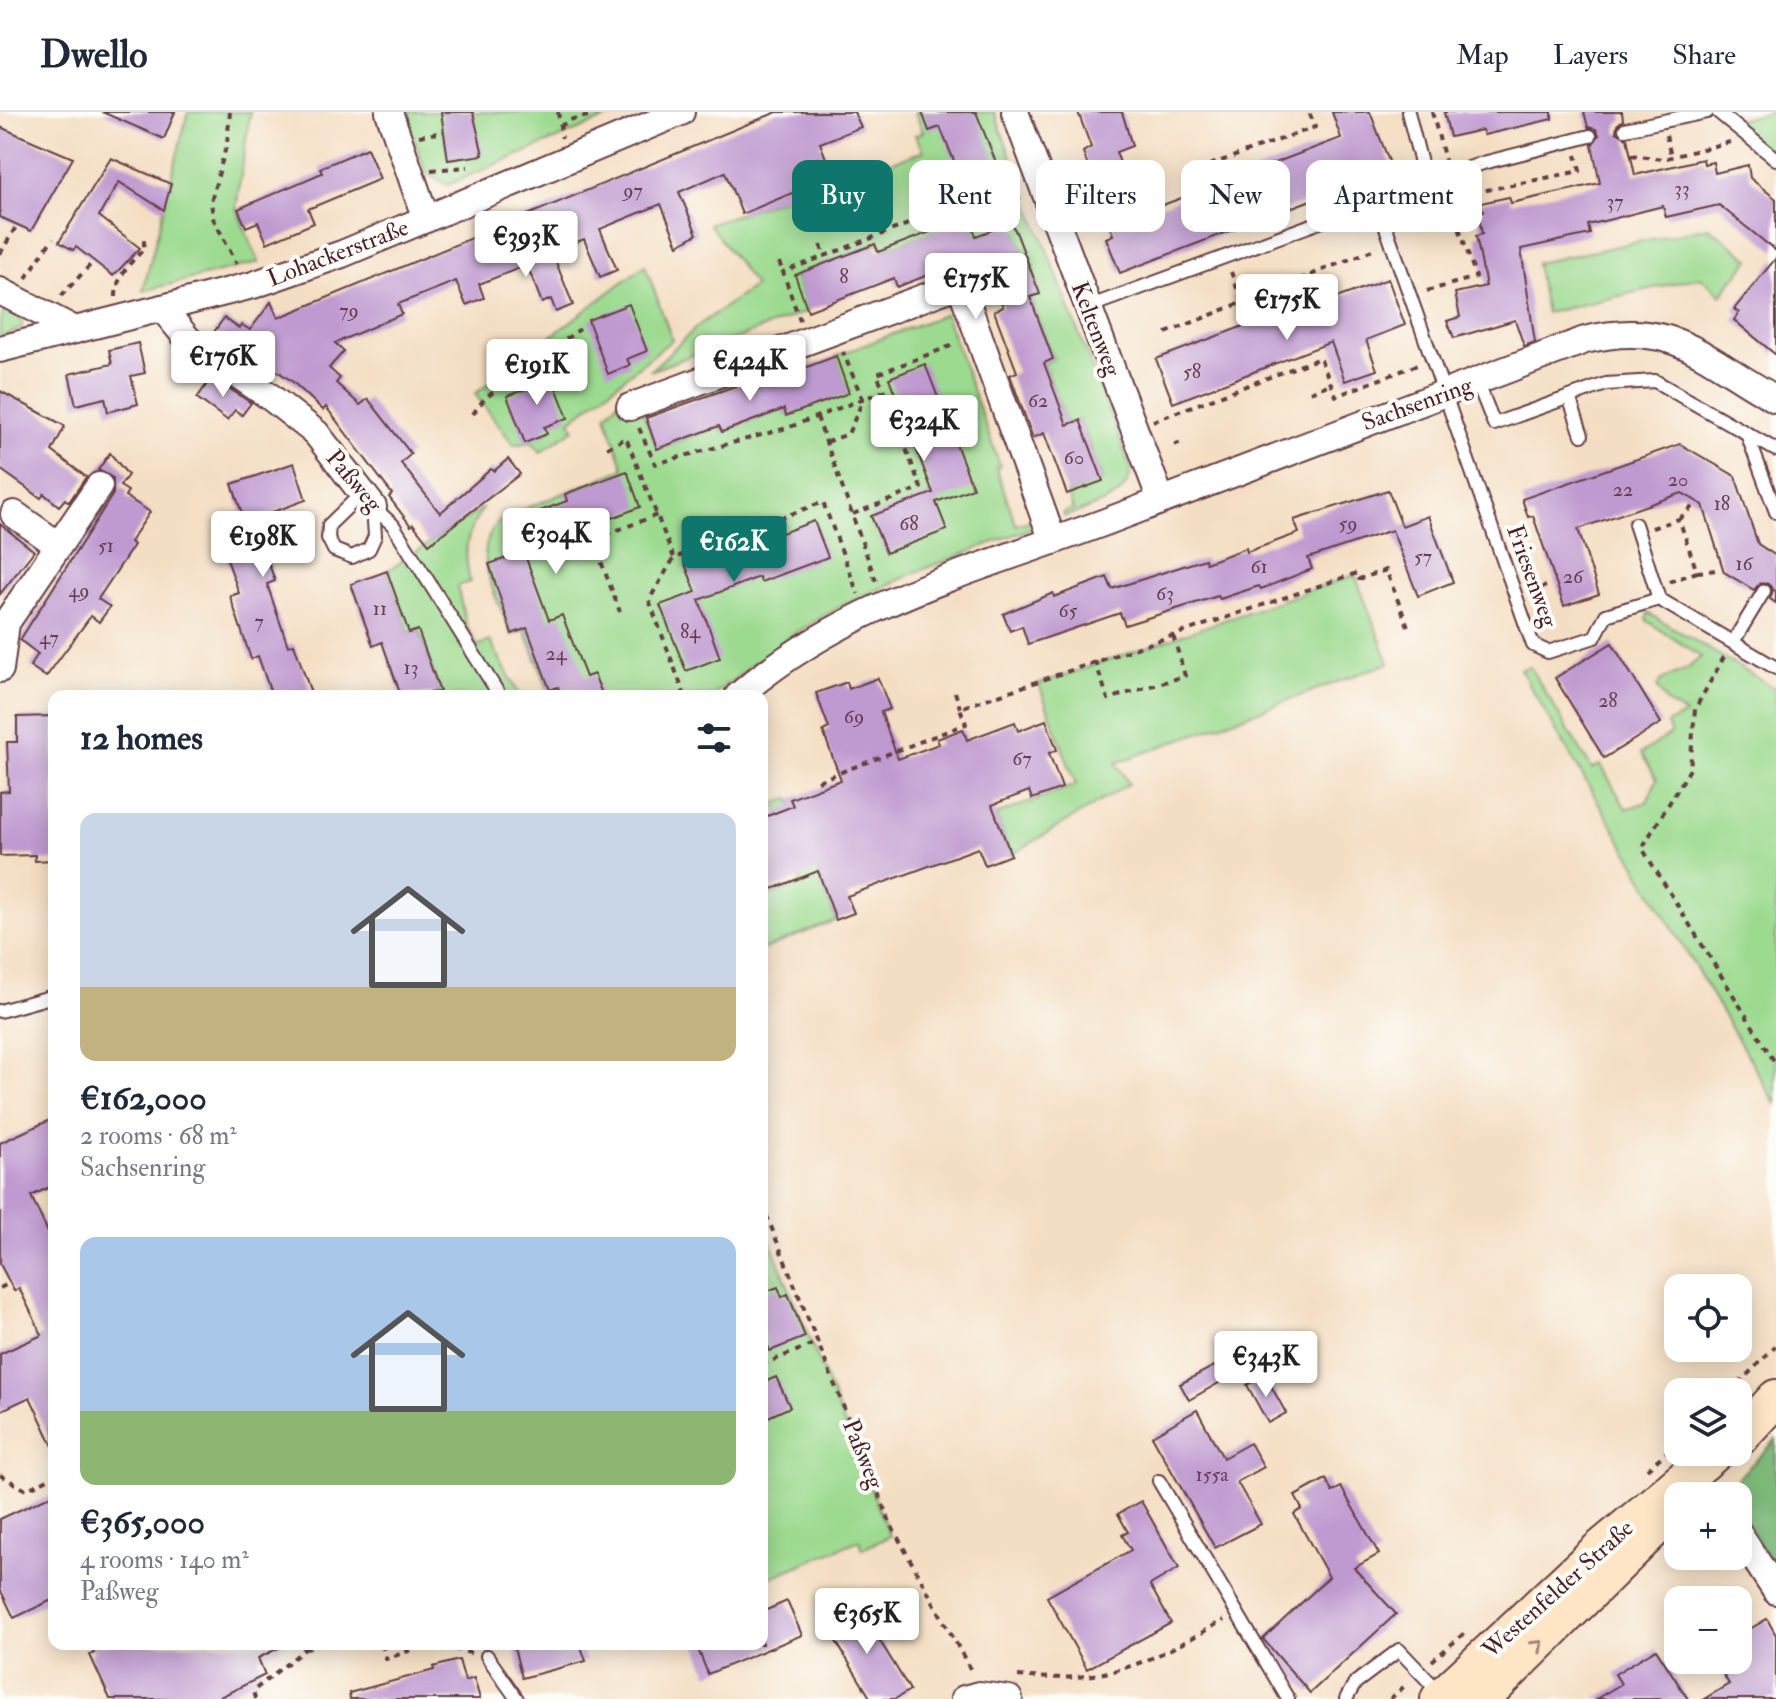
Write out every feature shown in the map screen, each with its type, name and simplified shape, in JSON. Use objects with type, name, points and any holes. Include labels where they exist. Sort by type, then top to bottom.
[{"type":"street","points":[[389,112],[426,219]]},
{"type":"street","name":"Lohackerstraße","points":[[0,349],[253,285],[342,254],[681,112]]},
{"type":"street","name":"Keltenweg","points":[[1015,112],[1036,168]]},
{"type":"street","name":"Keltenweg","points":[[1060,232],[1161,500]]},
{"type":"street","points":[[630,407],[960,284],[1053,541]]},
{"type":"street","points":[[6,295],[75,330]]},
{"type":"street","name":"Paßweg","points":[[162,308],[192,344],[269,396],[316,433],[367,501]]},
{"type":"street","name":"Sachsenring","points":[[746,690],[813,640],[874,606],[1585,340],[1634,332],[1669,337],[1774,393]]},
{"type":"street","points":[[0,669],[6,623],[99,486]]},
{"type":"street","points":[[14,514],[58,545]]},
{"type":"street","name":"Westenfelder Straße","points":[[1484,1690],[1601,1548],[1699,1466]]},
{"type":"street","points":[[1698,1482],[1713,1466]]},
{"type":"street","name":"Westenfelder Straße","points":[[1441,1698],[1484,1690],[1618,1567],[1664,1518]]},
{"type":"street","points":[[1752,1554],[1776,1591]]},
{"type":"street","points":[[972,1697],[1009,1687]]},
{"type":"lane","points":[[1408,112],[1420,160]]},
{"type":"lane","points":[[1625,129],[1707,112]]},
{"type":"lane","points":[[1718,112],[1776,159]]},
{"type":"lane","points":[[1482,165],[1590,136]]},
{"type":"lane","points":[[1088,307],[1306,228]]},
{"type":"lane","name":"Friesenweg","points":[[1388,232],[1533,645],[1548,652],[1595,637],[1606,615],[1657,592]]},
{"type":"lane","points":[[1477,381],[1494,424],[1606,384],[1655,381],[1776,450]]},
{"type":"lane","points":[[1569,397],[1582,435]]},
{"type":"lane","points":[[1747,434],[1776,512]]},
{"type":"lane","points":[[367,501],[375,536],[369,549],[352,557],[334,550],[328,538],[329,525],[367,501]]},
{"type":"lane","name":"Paßweg","points":[[367,501],[393,525],[496,690]]},
{"type":"lane","points":[[1636,529],[1657,592],[1776,668]]},
{"type":"lane","points":[[1733,642],[1764,591]]},
{"type":"lane","points":[[0,1011],[48,998]]},
{"type":"lane","points":[[1159,1481],[1288,1699]]},
{"type":"lane","points":[[1346,1699],[1355,1683],[1399,1650],[1441,1698]]},
{"type":"lane","points":[[487,1656],[517,1699]]},
{"type":"path","points":[[230,112],[227,143],[211,201],[213,218],[253,285]]},
{"type":"path","points":[[1224,160],[1315,127],[1309,112]]},
{"type":"path","points":[[1432,112],[1442,160]]},
{"type":"path","points":[[560,126],[589,116]]},
{"type":"path","points":[[1631,155],[1663,159],[1750,138]]},
{"type":"path","points":[[1482,192],[1580,171],[1573,141]]},
{"type":"path","points":[[409,170],[468,167]]},
{"type":"path","points":[[783,272],[963,203],[985,210],[1036,192]]},
{"type":"path","points":[[0,254],[17,225]]},
{"type":"path","points":[[1411,295],[1476,277],[1461,232]]},
{"type":"path","points":[[6,295],[53,238]]},
{"type":"path","points":[[116,319],[116,286],[126,267],[144,249],[144,239]]},
{"type":"path","points":[[1166,333],[1392,243]]},
{"type":"path","points":[[821,245],[824,257]]},
{"type":"path","points":[[1224,257],[1243,302]]},
{"type":"path","points":[[43,315],[94,261]]},
{"type":"path","points":[[779,262],[807,342]]},
{"type":"path","points":[[473,414],[484,399],[580,329]]},
{"type":"path","points":[[827,442],[848,434],[863,400],[835,331]]},
{"type":"path","points":[[853,514],[921,488],[877,374],[979,335]]},
{"type":"path","points":[[1134,428],[1320,358],[1336,396],[1431,360]]},
{"type":"path","points":[[1310,392],[1331,384]]},
{"type":"path","points":[[630,407],[655,464],[817,417],[884,391]]},
{"type":"path","points":[[817,417],[853,514],[874,606]]},
{"type":"path","points":[[607,448],[626,438],[674,558]]},
{"type":"path","points":[[1174,445],[1181,442]]},
{"type":"path","points":[[683,690],[649,600],[674,558],[823,502],[874,606]]},
{"type":"path","points":[[1636,529],[1679,519],[1693,506]]},
{"type":"path","points":[[550,556],[657,515]]},
{"type":"path","points":[[1679,519],[1697,572]]},
{"type":"path","points":[[593,540],[620,612]]},
{"type":"path","points":[[960,708],[1357,573],[1359,579],[1386,570],[1409,629]]},
{"type":"path","points":[[1657,592],[1697,572],[1718,570]]},
{"type":"path","points":[[1095,661],[1108,699],[1185,676],[1173,635]]},
{"type":"path","points":[[1733,642],[1695,709],[1690,769],[1642,848],[1776,1064]]},
{"type":"path","points":[[818,781],[966,724],[955,692]]},
{"type":"path","name":"Paßweg","points":[[768,1219],[891,1525],[976,1678],[972,1697]]},
{"type":"path","points":[[0,1288],[10,1283]]},
{"type":"path","points":[[768,1363],[818,1342]]},
{"type":"path","points":[[1744,1378],[1776,1346]]},
{"type":"path","points":[[0,1475],[26,1490],[48,1479]]},
{"type":"path","points":[[1009,1687],[1050,1679],[1099,1677],[1156,1658],[1238,1612]]},
{"type":"path","points":[[255,1699],[253,1691],[300,1650]]},
{"type":"path","points":[[384,1650],[386,1659],[412,1650]]},
{"type":"path","points":[[458,1650],[487,1656]]},
{"type":"green space","points":[[188,112],[250,112],[236,208],[259,262],[143,291]]},
{"type":"green space","points":[[405,112],[621,112],[447,185],[426,173]]},
{"type":"green space","points":[[915,112],[994,112],[1012,160],[909,160],[909,232],[931,232],[883,250],[880,242],[795,275],[808,311],[650,371],[699,325],[755,286],[709,224],[792,196],[792,232],[893,232],[893,162],[924,151],[915,135],[923,132]]},
{"type":"green space","points":[[1771,112],[1776,112],[1776,159],[1728,122]]},
{"type":"green space","points":[[1020,180],[1036,221],[1036,232],[1040,232],[1131,469],[1129,480],[1116,496],[1064,517],[1063,513],[1073,509],[1067,494],[1103,480],[1080,420],[1067,425],[1044,363],[1053,359],[1030,297],[1039,293],[1016,232],[1020,232]]},
{"type":"green space","points":[[1709,227],[1750,259],[1721,295],[1701,277],[1546,313],[1536,263]]},
{"type":"green space","points":[[974,232],[1016,232],[980,246]]},
{"type":"green space","points":[[645,265],[672,340],[570,421],[574,429],[541,452],[532,442],[514,445],[475,394]]},
{"type":"green space","points":[[6,309],[21,317],[22,328],[0,337],[0,319]]},
{"type":"green space","points":[[945,314],[1000,466],[996,468],[1016,525],[1032,520],[1034,527],[921,570],[843,605],[787,638],[720,690],[548,690],[525,630],[512,635],[493,589],[486,557],[487,542],[493,529],[505,517],[624,469],[606,415],[633,386],[657,449],[719,426],[722,432],[784,409],[786,415],[848,393],[836,356]]},
{"type":"green space","points":[[483,508],[472,526],[467,543],[470,582],[457,586],[466,624],[477,646],[490,641],[517,690],[439,690],[419,630],[409,633],[387,571]]},
{"type":"green space","points":[[1355,575],[1389,663],[1116,763],[1129,784],[1011,855],[996,815],[1076,785],[1039,684]]},
{"type":"green space","points":[[1648,613],[1776,689],[1776,1104],[1520,669],[1530,667],[1592,769],[1601,765],[1626,809],[1647,802],[1657,779],[1641,753],[1671,734],[1667,724],[1685,714],[1667,703],[1657,687],[1661,680],[1687,669],[1701,657],[1646,620]]},
{"type":"green space","points":[[790,799],[836,920],[768,948],[768,896],[801,884],[775,803]]},
{"type":"green space","points":[[768,1237],[890,1536],[863,1549],[859,1540],[768,1578]]},
{"type":"green space","points":[[1776,1440],[1776,1564],[1773,1566],[1752,1531],[1752,1482],[1734,1482]]},
{"type":"building","points":[[102,112],[175,112],[164,139]]},
{"type":"building","points":[[441,112],[473,112],[483,155],[448,160]]},
{"type":"building","points":[[777,112],[854,112],[861,127],[820,143],[827,160],[792,160],[792,193],[742,214],[725,172],[679,192],[697,234],[678,245],[661,204],[600,229],[617,270],[600,277],[584,239],[552,252],[573,305],[556,312],[551,299],[542,303],[527,265],[479,284],[484,298],[466,305],[456,281],[398,304],[402,314],[335,343],[344,351],[329,368],[340,378],[336,383],[360,405],[368,399],[411,454],[401,463],[440,513],[491,469],[494,471],[508,459],[520,474],[429,544],[389,497],[392,494],[326,407],[323,410],[293,382],[232,339],[230,342],[214,332],[224,318],[239,328],[242,325],[250,330],[271,302],[278,318]]},
{"type":"building","points":[[922,112],[976,112],[995,160],[954,160],[940,127],[929,131]]},
{"type":"building","points":[[1078,112],[1122,112],[1132,146],[1116,152],[1119,160],[1086,160],[1083,152],[1091,147]]},
{"type":"building","points":[[1332,112],[1370,112],[1389,160],[1306,160],[1306,202],[1290,208],[1290,160],[1283,160],[1341,138]]},
{"type":"building","points":[[1444,112],[1552,112],[1552,119],[1484,135],[1482,130],[1450,137]]},
{"type":"building","points":[[1584,112],[1622,112],[1623,120],[1617,125],[1616,132],[1627,138],[1635,175],[1703,159],[1704,164],[1713,162],[1715,173],[1748,165],[1750,178],[1776,199],[1776,251],[1719,205],[1666,217],[1663,206],[1588,225],[1590,234],[1521,249],[1535,342],[1524,346],[1515,320],[1454,338],[1447,321],[1460,317],[1455,293],[1486,286],[1476,236],[1482,234],[1482,203],[1509,197],[1511,203],[1600,183],[1592,145],[1599,135],[1596,129],[1588,127]]},
{"type":"building","points":[[0,127],[73,158],[31,231],[0,217]]},
{"type":"building","points":[[367,148],[380,179],[308,209],[314,223],[267,243],[258,222],[246,227],[238,209],[322,173],[320,168]]},
{"type":"building","points":[[111,158],[171,184],[164,210],[119,182],[99,216],[140,248],[113,276],[76,247],[73,250],[59,242]]},
{"type":"building","points":[[1181,198],[1181,232],[1227,232],[1120,273],[1106,238],[1113,235],[1112,232],[1165,232],[1165,204]]},
{"type":"building","points":[[930,232],[975,232],[976,236],[987,232],[1016,232],[1040,294],[1030,297],[1053,359],[1044,363],[1067,425],[1080,420],[1103,481],[1067,494],[1044,433],[1033,438],[1010,375],[1017,372],[994,311],[1003,307],[983,254],[897,287],[894,278],[808,311],[795,275],[875,244],[878,252]]},
{"type":"building","points":[[1776,258],[1776,355],[1734,320],[1739,313],[1734,309]]},
{"type":"building","points":[[1388,279],[1405,325],[1366,340],[1377,370],[1345,381],[1331,342],[1173,403],[1156,359],[1302,304],[1304,310]]},
{"type":"building","points":[[629,304],[647,351],[627,359],[630,365],[608,374],[588,320]]},
{"type":"building","points":[[138,343],[145,373],[131,376],[138,404],[108,412],[105,398],[76,405],[69,374],[112,364],[109,350]]},
{"type":"building","points":[[836,356],[849,393],[786,416],[784,409],[722,432],[719,426],[657,449],[646,418],[771,373],[773,380]]},
{"type":"building","points":[[925,364],[973,488],[936,502],[947,530],[886,553],[871,516],[933,493],[889,378]]},
{"type":"building","points":[[550,372],[568,418],[544,427],[547,434],[525,443],[507,396],[526,389],[524,382]]},
{"type":"building","points":[[212,377],[251,403],[242,415],[235,410],[227,420],[197,398]]},
{"type":"building","points":[[0,391],[65,426],[52,451],[86,477],[69,502],[65,499],[59,506],[44,494],[41,498],[0,469]]},
{"type":"building","points":[[1680,444],[1735,476],[1758,544],[1776,556],[1776,603],[1770,599],[1773,590],[1768,583],[1760,583],[1754,590],[1724,572],[1703,505],[1682,493],[1578,529],[1599,594],[1564,606],[1533,516],[1528,517],[1522,499]]},
{"type":"building","points":[[110,453],[128,475],[120,486],[128,491],[125,496],[150,512],[130,542],[134,545],[98,599],[110,607],[99,622],[91,616],[46,677],[30,666],[38,654],[20,640],[113,494],[113,478],[98,470]]},
{"type":"building","points":[[294,463],[306,500],[253,519],[275,581],[267,584],[288,646],[294,644],[310,690],[270,690],[258,656],[251,659],[230,596],[239,593],[217,531],[245,522],[232,484]]},
{"type":"building","points":[[627,471],[640,507],[579,531],[581,537],[526,558],[549,620],[562,615],[586,677],[594,674],[601,690],[559,690],[558,687],[550,690],[527,628],[512,634],[489,564],[518,554],[506,524],[567,501],[565,494]]},
{"type":"building","points":[[1388,490],[1402,526],[1428,516],[1453,582],[1418,596],[1392,530],[1308,558],[1312,569],[1261,589],[1259,586],[1220,599],[1218,596],[1125,625],[1120,613],[1028,644],[1022,626],[1010,631],[1003,614],[1053,593],[1054,597],[1107,577],[1112,589],[1205,559],[1206,563],[1246,548],[1247,552],[1299,533],[1294,520]]},
{"type":"building","points":[[814,521],[828,557],[761,582],[759,577],[699,600],[720,658],[686,671],[660,605],[696,592],[685,564],[746,541],[747,546]]},
{"type":"building","points":[[0,524],[34,551],[0,594]]},
{"type":"building","points":[[387,571],[409,633],[418,630],[439,690],[399,690],[382,642],[373,646],[351,584]]},
{"type":"building","points":[[1612,643],[1661,723],[1604,758],[1555,678]]},
{"type":"building","points":[[878,678],[890,709],[881,712],[898,759],[939,744],[937,739],[963,729],[967,740],[1015,722],[1018,731],[1046,720],[1057,750],[1049,753],[1062,788],[1032,799],[1029,791],[992,805],[1011,855],[985,865],[978,848],[847,896],[854,913],[836,920],[818,871],[768,891],[768,816],[793,806],[790,799],[841,780],[823,731],[829,728],[816,693],[847,682],[849,689]]},
{"type":"building","points":[[48,716],[48,860],[35,861],[35,855],[0,856],[0,792],[9,791],[7,742],[17,742],[17,717]]},
{"type":"building","points":[[48,1121],[48,1188],[31,1196],[48,1232],[48,1435],[30,1397],[0,1411],[0,1354],[42,1335],[19,1288],[14,1291],[0,1264],[0,1143]]},
{"type":"building","points":[[778,1287],[782,1297],[788,1294],[805,1337],[770,1351],[768,1346],[768,1291]]},
{"type":"building","points":[[1214,1366],[1222,1381],[1189,1400],[1180,1384]]},
{"type":"building","points":[[1265,1375],[1286,1413],[1268,1423],[1247,1385]]},
{"type":"building","points":[[776,1377],[790,1407],[768,1417],[768,1380]]},
{"type":"building","points":[[1197,1410],[1223,1458],[1250,1443],[1264,1467],[1237,1482],[1261,1524],[1215,1548],[1152,1436]]},
{"type":"building","points":[[1326,1479],[1332,1492],[1341,1487],[1379,1554],[1354,1568],[1396,1614],[1310,1693],[1263,1639],[1329,1577],[1294,1514],[1302,1509],[1295,1496]]},
{"type":"building","points":[[48,1497],[48,1602],[14,1618],[0,1589],[0,1519]]},
{"type":"building","points":[[1141,1501],[1179,1568],[1150,1585],[1171,1623],[1087,1669],[1047,1597],[1131,1550],[1122,1535],[1128,1532],[1118,1514]]},
{"type":"building","points":[[787,1601],[802,1635],[768,1649],[768,1609]]},
{"type":"building","points":[[858,1605],[910,1690],[895,1699],[871,1699],[826,1625]]},
{"type":"building","points":[[1767,1619],[1776,1635],[1776,1699],[1704,1699],[1729,1684],[1723,1674],[1752,1674],[1752,1628]]},
{"type":"building","points":[[1656,1649],[1664,1662],[1664,1674],[1672,1674],[1688,1699],[1596,1699],[1621,1684],[1615,1674]]},
{"type":"building","points":[[93,1650],[275,1650],[258,1658],[265,1675],[216,1699],[110,1699],[90,1655],[94,1653]]},
{"type":"building","points":[[515,1650],[582,1650],[586,1661],[522,1678]]},
{"type":"building","points":[[698,1650],[766,1650],[708,1674]]},
{"type":"building","points":[[459,1660],[465,1681],[474,1678],[480,1699],[350,1699],[349,1693]]}]
